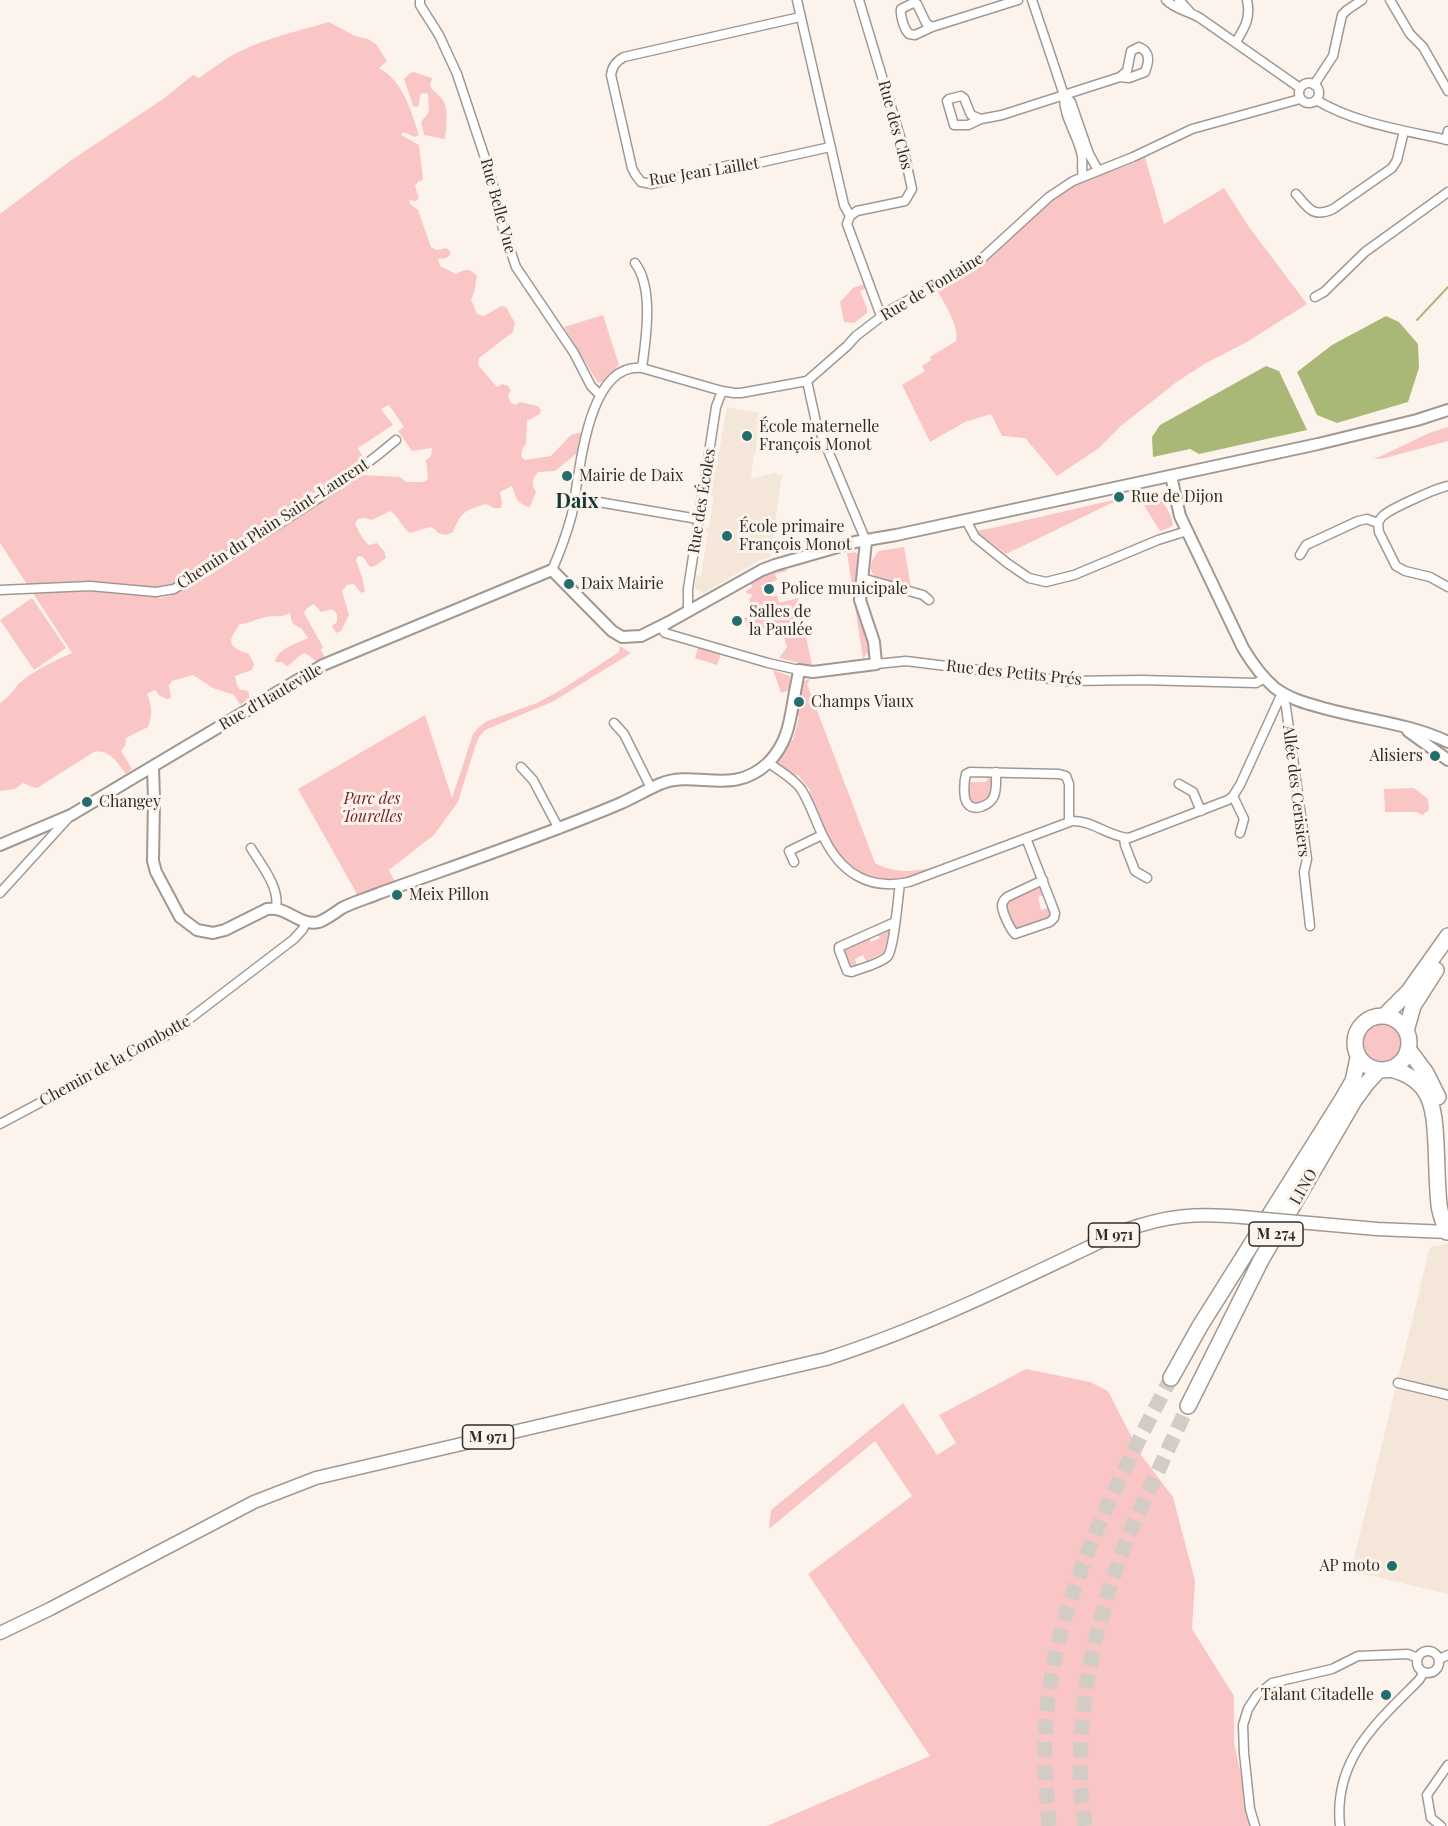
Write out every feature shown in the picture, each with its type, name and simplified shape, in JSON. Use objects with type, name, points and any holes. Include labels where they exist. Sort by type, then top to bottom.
[{"type":"highway","name":"LINO","points":[[1171,1378],[1200,1326],[1353,1081],[1358,1058],[1354,1044],[1360,1027],[1371,1018],[1384,1016],[1409,991],[1448,936]]},
{"type":"highway","points":[[1406,1031],[1413,1006],[1448,952]]},
{"type":"highway","points":[[1384,1016],[1397,1021],[1406,1031],[1409,1040],[1408,1049],[1433,1084],[1442,1107],[1448,1193]]},
{"type":"highway","name":"LINO","points":[[1188,1406],[1262,1260],[1355,1099],[1367,1083],[1384,1070],[1401,1063],[1408,1049]]},
{"type":"highway","points":[[1358,1058],[1369,1067],[1413,1078],[1424,1088],[1431,1103],[1435,1125],[1439,1208],[1448,1232]]},
{"type":"highway","points":[[1448,1223],[1448,1232]]},
{"type":"main road","name":"M 971","points":[[0,1633],[254,1502],[316,1478],[826,1359],[898,1335],[1113,1236],[1165,1218],[1192,1214],[1377,1229],[1448,1232]]},
{"type":"street","points":[[797,0],[844,205],[850,216],[847,227],[881,316]]},
{"type":"street","name":"Rue des Clos","points":[[850,216],[857,211],[905,201],[912,189],[902,143],[859,0]]},
{"type":"street","points":[[932,27],[1018,0]]},
{"type":"street","points":[[1032,0],[1065,95],[1071,102],[1089,154],[1098,170]]},
{"type":"street","points":[[1166,0],[1236,42],[1300,88]]},
{"type":"street","points":[[1179,0],[1191,13]]},
{"type":"street","points":[[1236,42],[1246,26],[1249,14],[1247,0]]},
{"type":"street","points":[[1314,85],[1333,56],[1342,15],[1362,0]]},
{"type":"street","points":[[1390,0],[1410,34],[1423,47],[1448,91]]},
{"type":"street","name":"Rue Belle Vue","points":[[420,2],[439,35],[457,74],[484,155],[503,229],[516,267],[574,352],[591,386],[600,395]]},
{"type":"street","name":"Rue Jean Laillet","points":[[800,17],[624,57],[617,61],[611,70],[611,75],[632,168],[641,182],[652,184],[730,165],[749,165],[830,147]]},
{"type":"street","points":[[981,119],[971,115],[961,96],[947,101],[952,123],[956,126],[968,125],[981,119],[1002,115],[1120,77]]},
{"type":"street","points":[[1306,84],[1314,85],[1319,91],[1316,100],[1307,104],[1300,99],[1300,88],[1306,84]]},
{"type":"street","points":[[1065,95],[1064,105],[1082,157],[1083,176]]},
{"type":"street","name":"Rue de Fontaine","points":[[807,381],[881,316],[977,263],[1065,185],[1133,157],[1192,129],[1300,99]]},
{"type":"street","points":[[1316,100],[1348,116],[1404,131],[1447,137]]},
{"type":"street","points":[[1296,194],[1309,210],[1316,213],[1334,209],[1392,168],[1397,160],[1404,131]]},
{"type":"street","points":[[1315,297],[1324,292],[1365,252],[1448,192]]},
{"type":"street","points":[[635,263],[642,272],[647,300],[642,368]]},
{"type":"street","points":[[876,664],[874,642],[860,600],[866,541],[816,422],[807,381],[741,393],[722,391],[642,368],[623,370],[614,377],[600,395],[594,408],[568,531],[552,570],[612,631],[628,638],[641,636],[665,624],[762,570],[855,542],[866,541],[966,520],[1330,441],[1448,410]]},
{"type":"street","name":"Rue des Écoles","points":[[690,610],[688,589],[698,519],[709,462],[716,407],[722,391]]},
{"type":"street","name":"Chemin du Plain Saint-Laurent","points":[[0,590],[90,586],[156,592],[174,589],[338,485],[396,440]]},
{"type":"street","points":[[1171,476],[1177,510],[1243,648],[1265,678],[1282,693],[1304,703],[1420,731],[1448,742]]},
{"type":"street","points":[[1448,486],[1438,488],[1384,514],[1378,523],[1379,532],[1396,566],[1405,572],[1430,577],[1448,587]]},
{"type":"street","points":[[575,498],[698,519]]},
{"type":"street","points":[[1300,555],[1306,545],[1358,521],[1367,519],[1378,523]]},
{"type":"street","points":[[966,520],[975,537],[1017,571],[1033,579],[1046,582],[1074,575],[1158,540],[1187,531]]},
{"type":"street","name":"Rue d'Hauteville","points":[[0,845],[71,815],[323,665],[454,613],[552,570]]},
{"type":"street","points":[[862,578],[923,595],[929,600]]},
{"type":"street","points":[[153,767],[153,861],[168,895],[184,921],[200,932],[218,933],[267,909],[276,908],[306,922],[322,920],[355,903],[559,829],[666,782],[679,779],[714,782],[733,780],[752,773],[768,762],[788,731],[799,670],[665,633],[663,630],[665,624]]},
{"type":"street","name":"Rue des Petits Prés","points":[[799,670],[813,672],[906,661],[1068,681],[1256,683],[1265,678]]},
{"type":"street","points":[[768,762],[803,791],[822,835],[836,858],[854,874],[874,883],[900,884],[1069,822],[1084,822],[1124,838],[1133,837],[1228,800],[1240,785],[1282,693]]},
{"type":"street","name":"Allée des Cerisiers","points":[[1282,693],[1286,707],[1307,859],[1304,872],[1310,926]]},
{"type":"street","points":[[614,723],[624,734],[651,788]]},
{"type":"street","points":[[1403,728],[1448,760]]},
{"type":"street","points":[[521,767],[533,780],[559,829]]},
{"type":"street","points":[[996,772],[995,794],[991,801],[976,807],[967,804],[965,779],[966,774],[970,772],[996,772],[1059,774],[1066,776],[1069,784],[1069,822]]},
{"type":"street","points":[[1179,784],[1193,792],[1201,811]]},
{"type":"street","points":[[1233,796],[1244,819],[1240,833]]},
{"type":"street","points":[[0,893],[71,815]]},
{"type":"street","points":[[794,862],[789,851],[822,835]]},
{"type":"street","points":[[1026,838],[1043,880],[1055,913],[1050,922],[1016,934],[1011,930],[1002,907],[1004,899],[1043,880]]},
{"type":"street","points":[[1124,838],[1135,871],[1147,878]]},
{"type":"street","points":[[251,848],[273,885],[278,900],[276,908]]},
{"type":"street","points":[[895,922],[839,947],[838,950],[848,970],[852,972],[890,953],[895,922],[900,884]]},
{"type":"street","name":"Chemin de la Combotte","points":[[0,1124],[171,1033],[294,939],[306,922]]},
{"type":"street","points":[[1398,1383],[1448,1395]]},
{"type":"street","points":[[1422,1652],[1435,1653],[1439,1659],[1437,1669],[1431,1672],[1424,1672],[1417,1665],[1422,1652]]},
{"type":"street","points":[[1255,1826],[1250,1809],[1243,1725],[1248,1709],[1257,1695],[1272,1683],[1332,1669],[1358,1656],[1408,1654],[1418,1658]]},
{"type":"street","points":[[1439,1659],[1448,1655]]},
{"type":"street","points":[[1341,1826],[1339,1813],[1341,1792],[1351,1759],[1376,1722],[1419,1680],[1424,1672]]},
{"type":"street","points":[[1441,1826],[1431,1818],[1427,1795],[1448,1765]]},
{"type":"shaded area","points":[[1386,316],[1399,322],[1418,344],[1419,368],[1408,402],[1337,423],[1317,415],[1297,372],[1332,345]]},
{"type":"shaded area","points":[[1266,366],[1279,371],[1307,430],[1199,454],[1190,449],[1153,457],[1152,437],[1160,425]]},
{"type":"shaded area","points":[[727,407],[758,413],[756,454],[754,454],[751,479],[777,472],[777,475],[782,475],[770,557],[760,560],[704,593],[695,588],[696,577],[701,576],[708,533],[706,528],[709,527],[714,497],[711,496]]},
{"type":"shaded area","points":[[1448,1244],[1448,1594],[1351,1571],[1430,1247]]},
{"type":"green space","points":[[329,22],[376,44],[387,61],[379,68],[395,81],[405,97],[419,135],[415,137],[403,132],[401,135],[419,145],[423,180],[415,186],[419,198],[416,201],[409,200],[410,204],[418,210],[431,247],[437,250],[446,248],[450,251],[450,255],[446,258],[438,259],[440,266],[456,274],[467,270],[477,276],[471,299],[477,314],[484,316],[501,306],[506,307],[515,323],[513,332],[479,358],[478,365],[497,387],[502,384],[508,386],[511,391],[508,395],[510,402],[515,405],[520,402],[538,406],[541,410],[540,414],[527,421],[526,444],[521,456],[525,460],[551,456],[571,435],[582,432],[577,453],[555,471],[538,472],[534,477],[533,486],[536,492],[530,507],[519,502],[512,486],[500,492],[501,508],[494,508],[486,504],[469,510],[462,515],[453,532],[446,535],[430,527],[410,533],[390,511],[372,520],[358,519],[355,524],[363,539],[369,545],[377,543],[384,551],[386,558],[370,567],[363,557],[358,556],[356,560],[365,591],[361,593],[354,584],[347,585],[342,591],[349,615],[341,631],[336,633],[332,626],[337,622],[337,614],[332,609],[321,612],[314,604],[304,613],[323,647],[321,650],[326,660],[320,664],[305,653],[286,666],[282,662],[275,662],[284,650],[308,638],[302,629],[292,623],[290,613],[240,624],[231,643],[236,649],[249,654],[254,664],[252,670],[235,676],[240,690],[246,690],[249,693],[249,699],[240,705],[234,695],[213,688],[193,675],[172,681],[169,685],[171,698],[160,696],[155,690],[147,694],[151,710],[148,727],[126,738],[125,746],[121,751],[132,769],[126,774],[109,755],[94,752],[37,788],[23,783],[15,789],[0,791],[0,703],[28,676],[72,653],[0,543],[0,214],[70,161],[163,99],[193,75],[199,78],[226,59],[250,47]],"holes":[[[389,405],[404,427],[398,431],[412,451],[432,448],[431,456],[426,460],[428,479],[423,482],[406,482],[400,477],[362,475],[210,575],[170,596],[159,598],[156,588],[177,583],[326,485],[331,487],[366,464],[358,448],[393,425],[381,409]]]},
{"type":"green space","points":[[414,72],[432,78],[430,86],[445,104],[447,114],[445,139],[424,135],[421,122],[429,112],[428,94],[420,95],[419,105],[413,106],[404,79]]},
{"type":"green space","points":[[1145,157],[1164,224],[1224,188],[1249,227],[1307,304],[1247,342],[1206,363],[1178,381],[1122,425],[1099,448],[1057,476],[1025,438],[1002,436],[991,414],[965,422],[930,442],[902,385],[925,371],[922,366],[931,360],[930,357],[956,341],[956,329],[936,288],[972,267],[1038,211],[1073,186],[1128,166]]},
{"type":"green space","points":[[864,284],[866,288],[860,291],[867,313],[854,323],[844,322],[840,302],[853,288]]},
{"type":"green space","points":[[603,315],[619,365],[602,382],[598,383],[564,327]]},
{"type":"green space","points":[[1448,427],[1448,441],[1381,459],[1372,458],[1379,457],[1429,433]]},
{"type":"green space","points":[[1153,494],[1166,507],[1173,524],[1160,531],[1138,496]]},
{"type":"green space","points":[[1122,498],[1006,554],[976,531],[992,528]]},
{"type":"green space","points":[[904,547],[911,587],[876,577],[873,574],[871,564],[879,551]]},
{"type":"green space","points":[[855,552],[860,556],[870,650],[863,659],[847,553]]},
{"type":"green space","points":[[786,569],[787,571],[775,574],[777,580],[761,586],[764,596],[777,595],[779,603],[798,598],[812,665],[779,658],[787,647],[779,623],[749,633],[744,618],[755,614],[749,598],[752,594],[747,594],[746,591],[752,587],[751,584],[771,572]]},
{"type":"green space","points":[[32,598],[66,648],[34,670],[0,620]]},
{"type":"green space","name":"Parc des Tourelles","points":[[620,646],[631,653],[554,701],[485,730],[475,747],[458,802],[434,835],[389,870],[395,882],[358,896],[298,789],[425,715],[452,798],[473,734],[478,728],[487,721],[537,703],[561,690],[619,652]]},
{"type":"green space","points":[[698,647],[721,654],[717,665],[695,658]]},
{"type":"green space","points":[[773,670],[790,676],[790,690],[781,693]]},
{"type":"green space","points":[[810,679],[807,684],[875,863],[898,870],[914,871],[938,866],[938,868],[911,877],[886,881],[868,877],[854,870],[832,844],[809,794],[810,790],[798,775],[794,776],[777,761],[789,741],[793,740],[799,717],[797,715],[800,690],[804,681]]},
{"type":"green space","points":[[989,776],[993,786],[990,796],[986,802],[975,804],[969,797],[968,782],[986,782]]},
{"type":"green space","points":[[1414,788],[1428,799],[1429,810],[1422,815],[1417,812],[1385,812],[1384,789]]},
{"type":"green space","points":[[1039,888],[1045,895],[1038,897],[1041,910],[1050,907],[1051,914],[1046,920],[1017,929],[1006,904],[1009,900]]},
{"type":"green space","points":[[887,929],[890,933],[887,951],[866,961],[863,955],[855,959],[857,966],[851,968],[848,965],[850,964],[844,949],[848,945],[850,948],[869,937],[871,942],[880,938],[877,933]]},
{"type":"green space","points":[[1381,1021],[1396,1028],[1403,1043],[1396,1058],[1381,1065],[1366,1058],[1359,1043],[1366,1028]]},
{"type":"green space","points":[[1026,1369],[1090,1382],[1108,1391],[1141,1455],[1173,1497],[1195,1581],[1192,1629],[1234,1696],[1234,1743],[1252,1826],[767,1826],[930,1756],[808,1574],[912,1496],[875,1441],[769,1529],[771,1510],[903,1403],[937,1455],[956,1443],[939,1415]]},
{"type":"waterway","points":[[1417,320],[1448,287]]},
{"type":"tunnel","points":[[1049,1826],[1045,1735],[1050,1688],[1059,1641],[1088,1550],[1128,1462],[1171,1378]]},
{"type":"tunnel","points":[[1085,1826],[1080,1784],[1081,1736],[1086,1687],[1096,1637],[1127,1538],[1188,1406]]},
{"type":"place","name":"École maternelle François Monot","points":[[747,436]]},
{"type":"place","name":"Mairie de Daix","points":[[567,476]]},
{"type":"place","name":"Rue de Dijon","points":[[1119,497]]},
{"type":"place","name":"École primaire François Monot","points":[[727,536]]},
{"type":"place","name":"Daix Mairie","points":[[569,584]]},
{"type":"place","name":"Police municipale","points":[[769,589]]},
{"type":"place","name":"Salles de la Paulée","points":[[737,621]]},
{"type":"place","name":"Champs Viaux","points":[[799,702]]},
{"type":"place","name":"Alisiers","points":[[1435,756]]},
{"type":"place","name":"Changey","points":[[87,802]]},
{"type":"place","name":"Meix Pillon","points":[[397,895]]},
{"type":"place","name":"AP moto","points":[[1392,1566]]},
{"type":"place","name":"Talant Citadelle","points":[[1386,1695]]},
{"type":"district","name":"Daix","points":[[577,502]]}]
